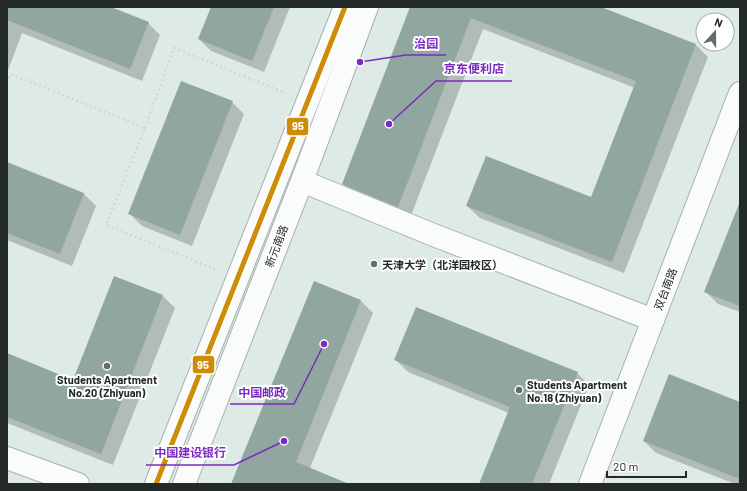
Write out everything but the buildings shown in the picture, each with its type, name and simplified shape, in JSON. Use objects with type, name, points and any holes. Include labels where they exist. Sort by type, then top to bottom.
[{"type":"street","points":[[156,484],[345,7]]},
{"type":"street","name":"新元南路","points":[[184,484],[302,181],[367,7]]},
{"type":"street","name":"双台南路","points":[[590,484],[740,94]]},
{"type":"street","points":[[302,181],[431,234],[653,320]]},
{"type":"street","points":[[7,458],[78,484]]},
{"type":"path","points":[[238,278],[106,225],[145,128],[174,48],[308,101]]},
{"type":"path","points":[[7,83],[11,74],[145,128]]},
{"type":"transit line","name":"95","points":[[156,484],[345,7]]},
{"type":"place","name":"治园","points":[[360,62]]},
{"type":"place","name":"京东便利店","points":[[389,124]]},
{"type":"place","name":"天津大学（北洋园校区）","points":[[374,264]]},
{"type":"place","name":"中国邮政","points":[[324,344]]},
{"type":"place","name":"Students Apartment No.20 (Zhiyuan)","points":[[107,366]]},
{"type":"place","name":"Students Apartment No.18 (Zhiyuan)","points":[[519,390]]},
{"type":"place","name":"中国建设银行","points":[[284,441]]}]
